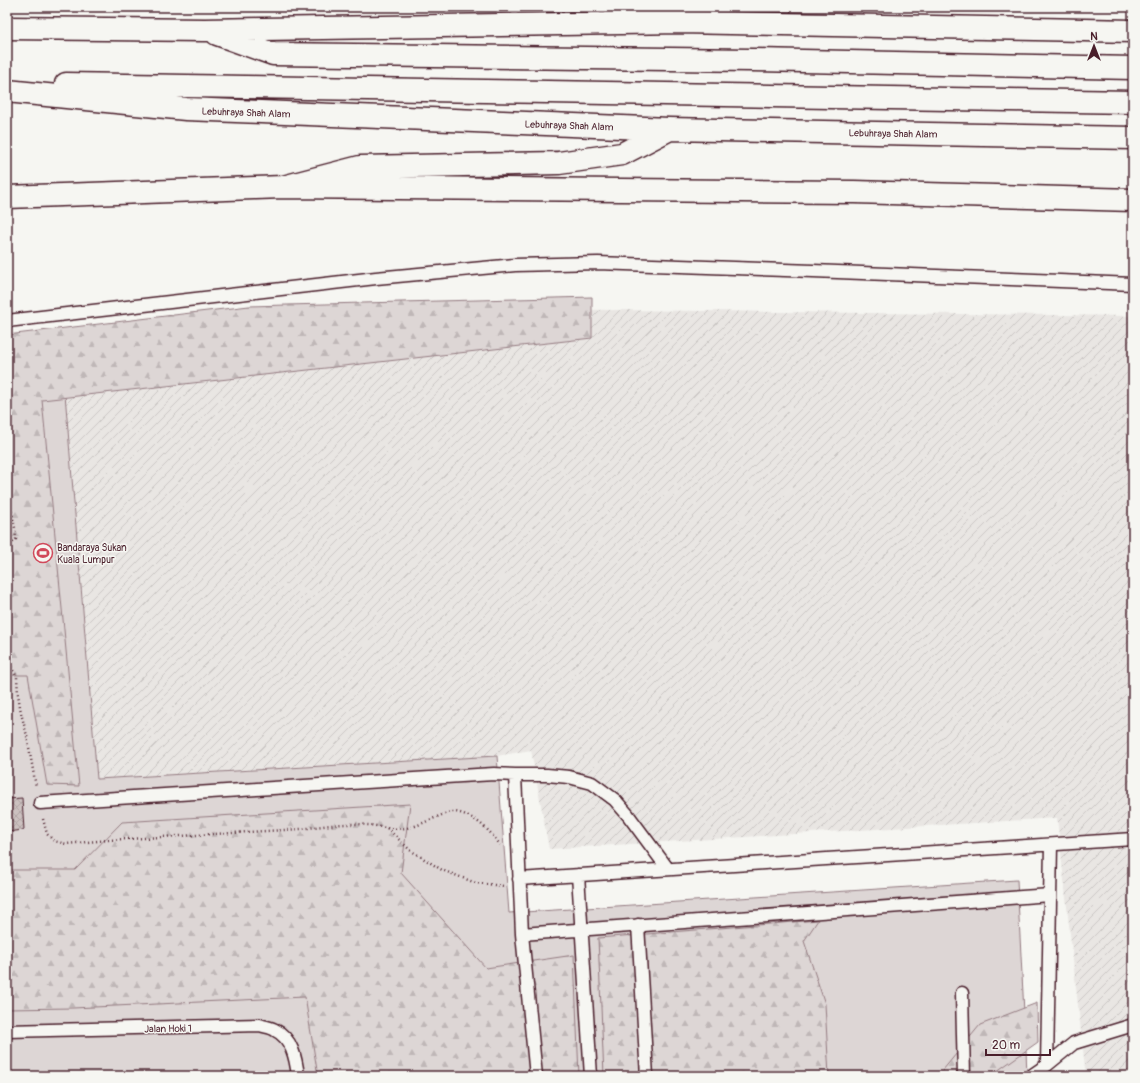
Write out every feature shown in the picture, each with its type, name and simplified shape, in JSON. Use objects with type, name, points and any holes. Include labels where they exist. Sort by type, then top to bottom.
[{"type":"highway","points":[[664,7],[680,22]]},
{"type":"highway","points":[[7,28],[204,30],[680,22],[1133,31]]},
{"type":"highway","points":[[204,30],[273,54],[752,60],[1133,68]]},
{"type":"highway","points":[[7,83],[1133,102]]},
{"type":"highway","name":"Lebuhraya Shah Alam","points":[[7,91],[186,109],[669,129],[1133,138]]},
{"type":"highway","points":[[283,188],[360,167],[559,163],[622,154],[669,129]]},
{"type":"highway","points":[[7,197],[283,188],[854,192],[1133,200]]},
{"type":"lane","points":[[7,321],[376,278],[515,265],[598,263],[813,270],[1133,284]]},
{"type":"lane","points":[[40,804],[494,774],[569,777],[592,783],[615,800],[668,869]]},
{"type":"lane","points":[[515,775],[522,934],[536,1076]]},
{"type":"lane","points":[[519,879],[1133,839]]},
{"type":"lane","points":[[1047,1065],[1051,845]]},
{"type":"lane","points":[[578,875],[590,1076]]},
{"type":"lane","points":[[522,934],[1050,895]]},
{"type":"lane","points":[[638,925],[647,1076]]},
{"type":"lane","points":[[962,993],[964,1076]]},
{"type":"lane","name":"Jalan Hoki 1","points":[[7,1031],[260,1025],[276,1030],[288,1041],[296,1060],[298,1076]]},
{"type":"lane","points":[[1031,1076],[1074,1043],[1133,1025]]},
{"type":"path","points":[[7,496],[9,499],[15,528],[16,540],[7,549]]},
{"type":"path","points":[[503,850],[494,836],[478,822],[464,814],[453,811],[411,827],[387,828],[410,850],[442,870],[476,883],[510,887]]},
{"type":"shaded area","points":[[527,309],[1133,316],[1133,1076],[1086,1076],[1057,818],[549,849],[531,750],[497,756],[97,779],[61,346]]},
{"type":"green space","points":[[592,297],[592,338],[42,400],[79,786],[47,785],[28,675],[7,675],[7,335],[249,306]]},
{"type":"green space","name":"Bandaraya Sukan Kuala Lumpur","points":[[61,346],[97,779],[497,756],[509,913],[1017,880],[1027,1076],[7,1076],[7,350]]},
{"type":"green space","points":[[410,804],[401,873],[486,968],[574,955],[579,1076],[318,1076],[305,997],[73,1008],[7,1009],[7,870],[75,870],[122,822]]},
{"type":"green space","points":[[818,920],[804,941],[825,1004],[829,1076],[604,1076],[598,938]]},
{"type":"green space","points":[[1037,1003],[1038,1042],[990,1076],[938,1076],[980,1025]]},
{"type":"building","points":[[22,798],[24,830],[7,832],[7,799]]},
{"type":"place","name":"Bandaraya Sukan Kuala Lumpur","points":[[43,553]]}]
